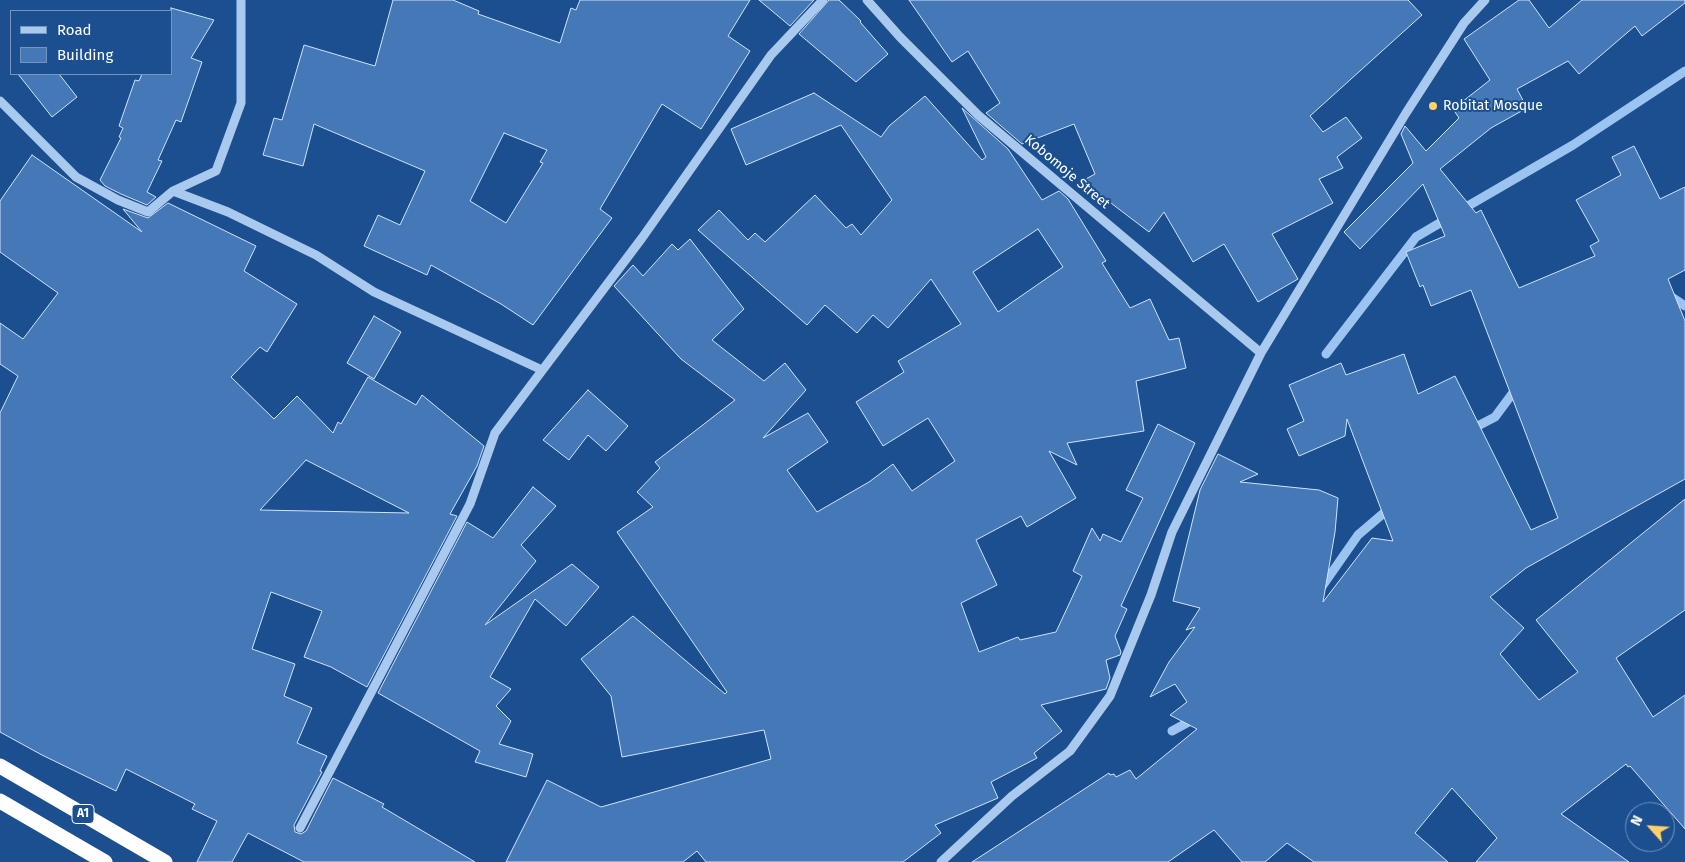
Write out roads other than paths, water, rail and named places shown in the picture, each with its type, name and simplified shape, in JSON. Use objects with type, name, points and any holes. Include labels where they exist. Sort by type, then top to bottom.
[{"type":"highway","name":"A1","points":[[0,766],[165,862]]},
{"type":"highway","name":"A1","points":[[0,801],[105,862]]},
{"type":"street","points":[[0,101],[76,177],[118,200],[148,212],[173,191],[216,171],[241,103],[241,0]]},
{"type":"street","points":[[300,828],[470,504],[495,433],[642,238],[771,55],[823,0]]},
{"type":"street","name":"Kobomoje Street","points":[[867,0],[900,37],[978,115],[1261,353]]},
{"type":"street","points":[[941,862],[1012,796],[1070,751],[1110,696],[1151,595],[1172,532],[1261,353],[1406,113],[1464,23],[1485,0]]},
{"type":"street","points":[[173,191],[228,212],[316,254],[374,292],[542,370]]},
{"type":"waterway","points":[[1461,210],[1573,145],[1685,71]]},
{"type":"waterway","points":[[1326,354],[1416,237],[1450,217]]},
{"type":"waterway","points":[[1667,298],[1670,296],[1685,306]]},
{"type":"waterway","points":[[1470,430],[1495,417],[1518,386]]},
{"type":"waterway","points":[[1321,588],[1358,535],[1392,506]]},
{"type":"waterway","points":[[1172,731],[1196,718]]},
{"type":"place","name":"Robitat Mosque","points":[[1433,106]]}]
